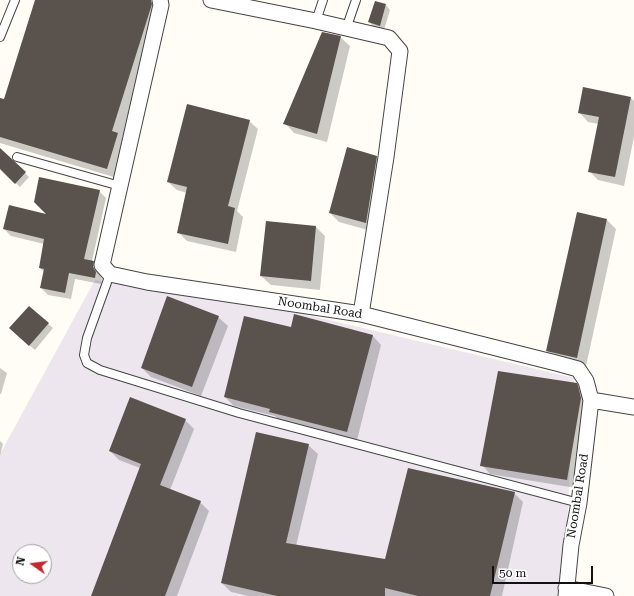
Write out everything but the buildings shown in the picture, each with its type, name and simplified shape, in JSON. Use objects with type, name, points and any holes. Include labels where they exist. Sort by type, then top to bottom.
[{"type":"street","points":[[110,274],[102,265],[161,5],[160,0]]},
{"type":"street","points":[[211,0],[316,21],[389,38],[400,51],[386,157],[361,314]]},
{"type":"street","name":"Noombal Road","points":[[110,274],[155,283],[361,314],[556,363],[578,370],[586,381],[590,400],[579,503],[571,545],[566,592]]},
{"type":"street","points":[[590,400],[634,407]]},
{"type":"street","points":[[566,592],[606,596]]},
{"type":"lane","points":[[0,37],[15,0]]},
{"type":"lane","points":[[316,21],[323,0]]},
{"type":"lane","points":[[346,29],[356,0]]},
{"type":"lane","points":[[17,157],[120,186]]},
{"type":"lane","points":[[110,274],[87,338],[84,355],[87,363],[100,370],[239,413],[579,503]]},
{"type":"shaded area","points":[[95,280],[270,306],[574,378],[564,596],[0,596],[0,454]]}]
